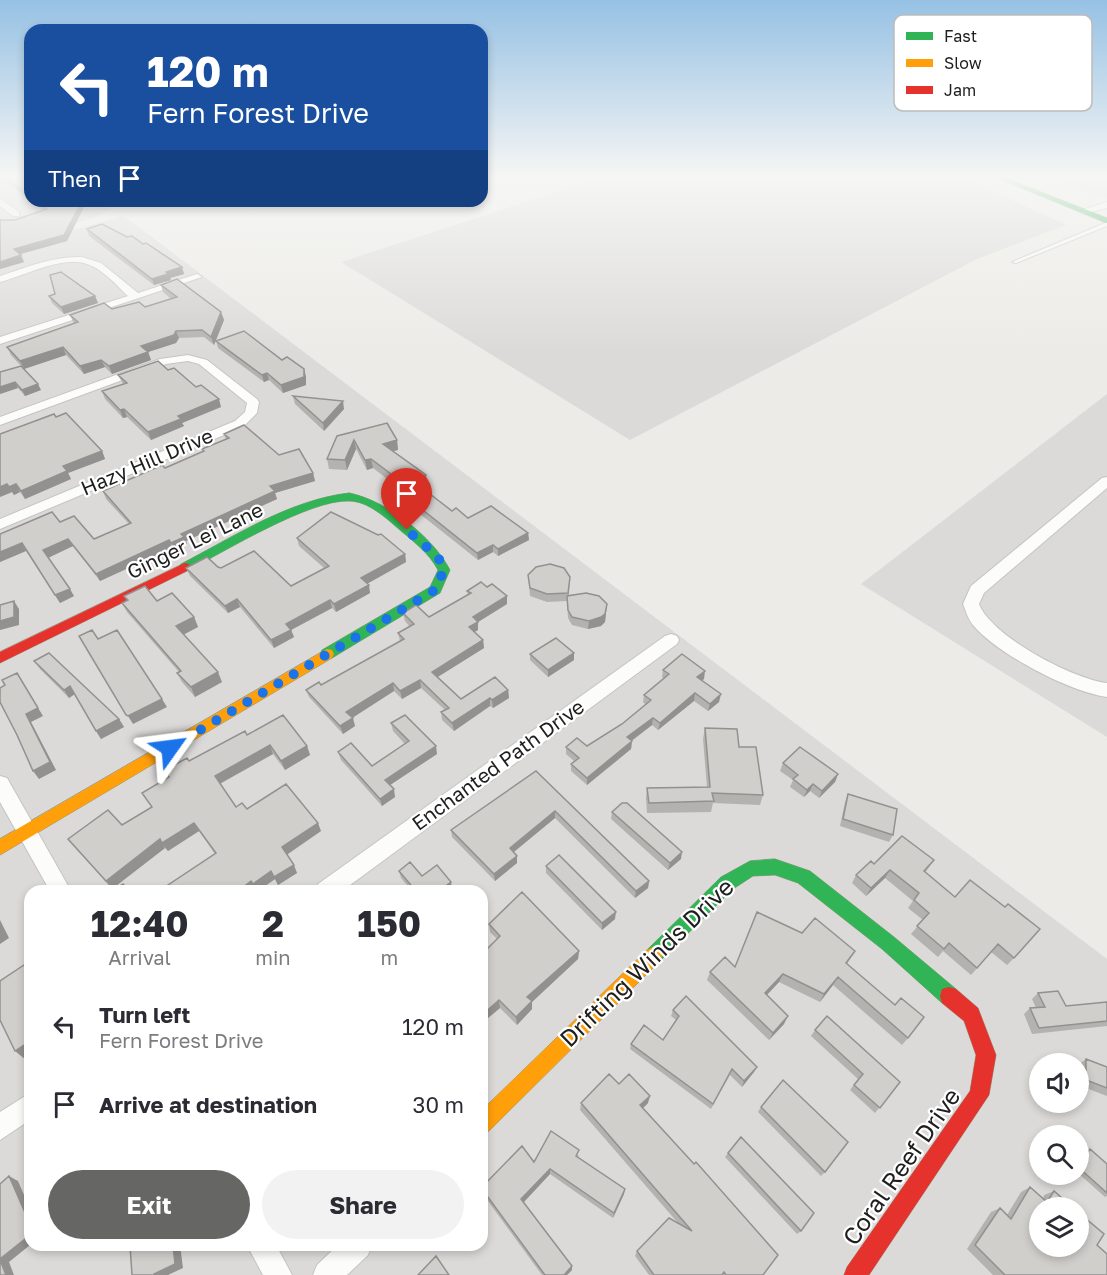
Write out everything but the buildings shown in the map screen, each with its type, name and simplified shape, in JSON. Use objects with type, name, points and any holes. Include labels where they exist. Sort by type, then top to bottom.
[{"type":"street","points":[[0,279],[57,262],[83,259],[94,263],[136,297]]},
{"type":"street","points":[[0,341],[197,277]]},
{"type":"street","name":"Hazy Hill Drive","points":[[0,421],[164,361],[188,358],[204,362],[253,402],[250,413],[239,424],[0,524]]},
{"type":"street","points":[[1107,481],[977,590],[971,604],[977,620],[998,637],[1081,685],[1098,691],[1107,690]]},
{"type":"street","name":"Ginger Lei Lane","points":[[0,658],[314,504],[336,498],[353,497],[370,502],[438,557],[444,570],[435,590],[0,848]]},
{"type":"street","name":"Enchanted Path Drive","points":[[333,885],[671,640]]},
{"type":"street","points":[[0,784],[58,885]]},
{"type":"street","name":"Drifting Winds Drive","points":[[488,1118],[727,883],[750,869],[776,867],[804,877],[888,943]]},
{"type":"street","name":"Coral Reef Drive","points":[[855,1275],[980,1095],[986,1055],[971,1015],[888,943]]},
{"type":"street","points":[[0,1127],[24,1109]]},
{"type":"street","points":[[264,1251],[278,1275]]},
{"type":"street","points":[[327,1275],[352,1251]]},
{"type":"lane","points":[[1014,261],[1066,234]]},
{"type":"shaded area","points":[[0,234],[37,234],[0,245]]},
{"type":"shaded area","points":[[57,234],[148,234],[1107,959],[1107,1275],[0,1275],[0,250]]},
{"type":"shaded area","points":[[426,234],[1041,234],[977,259],[630,440],[341,262]]},
{"type":"shaded area","points":[[1107,394],[1107,737],[861,584]]},
{"type":"traffic: fast","points":[[185,567],[267,525],[314,505],[349,497],[357,498],[379,508],[427,547],[444,570],[435,590],[327,654]]},
{"type":"traffic: fast","points":[[653,956],[727,883],[750,869],[775,867],[804,877],[888,943],[949,996]]},
{"type":"traffic: slow","points":[[0,848],[327,654]]},
{"type":"traffic: slow","points":[[488,1118],[653,956]]},
{"type":"traffic: jam","points":[[0,658],[185,567]]},
{"type":"traffic: jam","points":[[855,1275],[979,1095],[986,1055],[971,1015],[949,996]]},
{"type":"route","points":[[170,748],[435,590],[444,570],[438,557],[407,530]]}]
